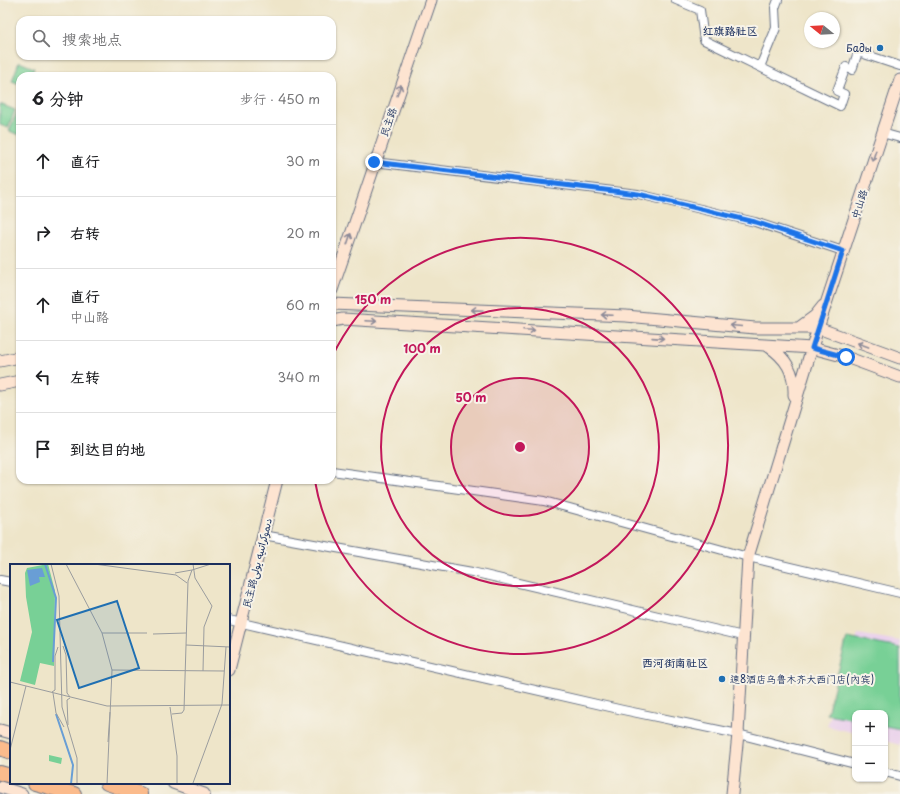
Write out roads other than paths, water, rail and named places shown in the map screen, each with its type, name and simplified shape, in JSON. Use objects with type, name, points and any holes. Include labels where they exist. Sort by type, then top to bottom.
[{"type":"highway","points":[[0,747],[10,752]]},
{"type":"highway","points":[[0,773],[10,776]]},
{"type":"highway","points":[[39,784],[74,794]]},
{"type":"highway","points":[[110,784],[140,794]]},
{"type":"main road","name":"民主路","points":[[336,278],[374,162],[431,0]]},
{"type":"main road","name":"中山路","points":[[793,412],[818,328],[900,80]]},
{"type":"main road","points":[[800,327],[815,316],[825,304],[831,289]]},
{"type":"main road","points":[[336,304],[626,316],[755,328],[818,328],[900,358]]},
{"type":"main road","points":[[336,320],[343,319],[812,348],[846,357],[900,376]]},
{"type":"main road","points":[[732,794],[738,734],[748,557],[793,412],[795,383],[790,368],[781,355],[768,346]]},
{"type":"main road","points":[[0,361],[16,358]]},
{"type":"main road","points":[[0,385],[16,382]]},
{"type":"main road","name":"民主路دىموكراتىيە يولى","points":[[230,666],[242,624],[276,484]]},
{"type":"main road","points":[[0,730],[10,733]]},
{"type":"main road","points":[[176,784],[204,794]]},
{"type":"main road","points":[[0,787],[22,794]]},
{"type":"street","points":[[676,0],[700,10],[704,40],[840,106],[844,94],[838,91],[846,68],[852,70],[858,52],[900,66]]},
{"type":"street","points":[[760,67],[776,28],[775,8],[778,0]]},
{"type":"street","points":[[882,133],[900,138]]},
{"type":"street","points":[[374,162],[638,194],[755,222],[843,251]]},
{"type":"street","points":[[336,472],[544,500],[748,557],[900,592]]},
{"type":"street","points":[[263,535],[472,572],[743,636]]},
{"type":"street","points":[[0,580],[10,582]]},
{"type":"street","points":[[230,620],[623,710],[738,734],[852,763]]},
{"type":"street","points":[[888,773],[900,776]]},
{"type":"place","name":"Бады","points":[[880,48]]},
{"type":"place","name":"速8酒店乌鲁木齐大西门店(内宾)","points":[[722,679]]},
{"type":"district","name":"红旗路社区","points":[[730,31]]},
{"type":"district","name":"西河街南社区","points":[[675,663]]}]
